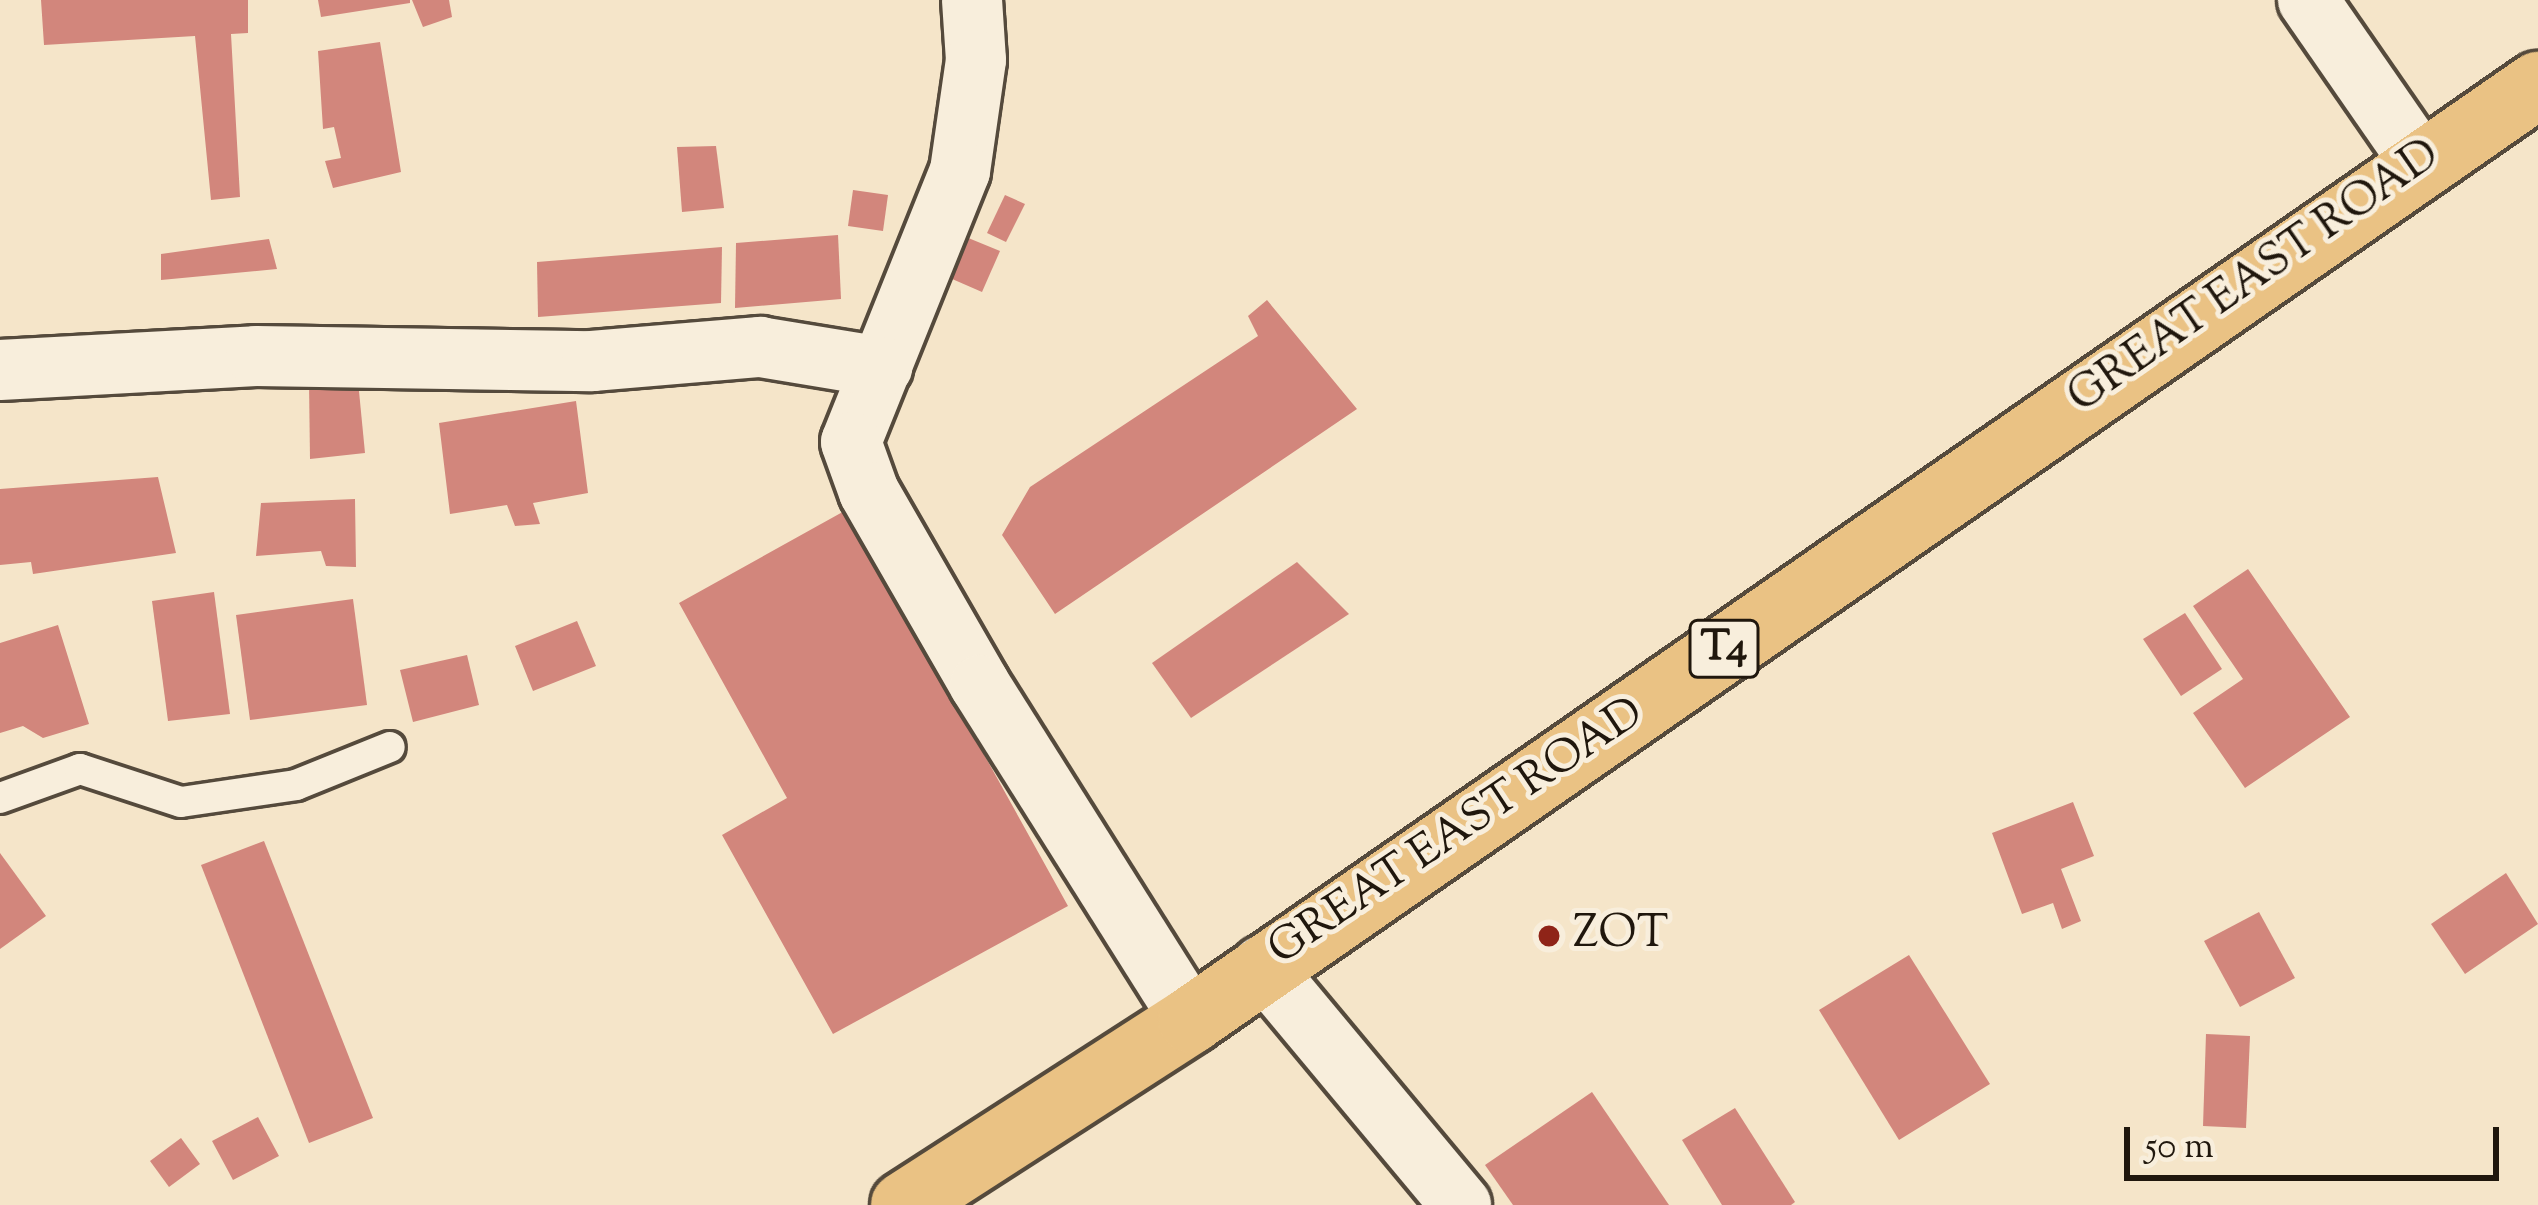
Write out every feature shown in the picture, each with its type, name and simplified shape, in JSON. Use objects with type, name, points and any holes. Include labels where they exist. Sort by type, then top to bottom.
[{"type":"highway","name":"GREAT EAST ROAD","points":[[904,1205],[1191,1020],[1262,966],[2420,162],[2529,104]]},
{"type":"street","points":[[972,0],[976,60],[960,171],[851,442],[869,492],[980,685],[1191,1020]]},
{"type":"street","points":[[2308,0],[2420,162]]},
{"type":"street","points":[[0,370],[256,356],[592,361],[760,347],[882,367]]},
{"type":"street","points":[[1262,966],[1461,1205]]},
{"type":"lane","points":[[0,798],[80,769],[181,802],[296,785],[390,747]]},
{"type":"building","points":[[41,0],[248,0],[248,33],[231,34],[240,197],[211,200],[195,36],[44,45]]},
{"type":"building","points":[[318,0],[410,0],[410,3],[321,17]]},
{"type":"building","points":[[412,0],[449,0],[452,17],[423,27]]},
{"type":"building","points":[[380,42],[401,172],[333,188],[325,161],[341,158],[334,127],[323,129],[318,51]]},
{"type":"building","points":[[716,146],[724,208],[682,212],[677,147]]},
{"type":"building","points":[[853,190],[888,195],[883,231],[848,226]]},
{"type":"building","points":[[1005,195],[1025,204],[1006,242],[987,233]]},
{"type":"building","points":[[838,235],[841,299],[735,308],[736,243]]},
{"type":"building","points":[[961,235],[1000,251],[982,292],[943,275]]},
{"type":"building","points":[[269,239],[277,269],[161,280],[161,254]]},
{"type":"building","points":[[722,247],[721,303],[538,317],[537,262]]},
{"type":"building","points":[[1267,300],[1357,409],[1055,614],[1002,535],[1030,487],[1258,336],[1248,316]]},
{"type":"building","points":[[358,381],[365,453],[310,459],[309,382]]},
{"type":"building","points":[[576,401],[588,493],[533,503],[540,524],[515,526],[507,505],[450,514],[439,423]]},
{"type":"building","points":[[158,477],[176,553],[33,574],[31,562],[0,565],[0,489]]},
{"type":"building","points":[[355,499],[356,567],[326,566],[321,551],[256,556],[261,503]]},
{"type":"building","points":[[848,509],[1068,906],[833,1034],[722,835],[787,798],[679,603]]},
{"type":"building","points":[[1297,562],[1349,614],[1191,718],[1152,663]]},
{"type":"building","points":[[2248,569],[2350,717],[2245,788],[2193,713],[2243,679],[2193,606]]},
{"type":"building","points":[[214,592],[230,714],[168,721],[152,601]]},
{"type":"building","points":[[353,599],[367,705],[250,720],[236,615]]},
{"type":"building","points":[[2185,613],[2222,669],[2181,696],[2143,639]]},
{"type":"building","points":[[577,621],[596,666],[533,691],[515,646]]},
{"type":"building","points":[[58,625],[89,724],[43,738],[23,726],[0,733],[0,643]]},
{"type":"building","points":[[467,655],[479,705],[413,722],[400,670]]},
{"type":"building","points":[[2073,802],[2094,856],[2061,869],[2081,921],[2062,929],[2053,903],[2022,914],[1992,833]]},
{"type":"building","points":[[264,841],[373,1118],[309,1143],[201,865]]},
{"type":"building","points":[[0,853],[46,916],[0,949]]},
{"type":"building","points":[[2506,873],[2538,924],[2465,974],[2431,924]]},
{"type":"building","points":[[2259,912],[2295,978],[2240,1007],[2204,941]]},
{"type":"building","points":[[1909,955],[1990,1084],[1899,1140],[1819,1010]]},
{"type":"building","points":[[2206,1034],[2250,1036],[2246,1128],[2203,1126]]},
{"type":"building","points":[[1592,1092],[1669,1205],[1513,1205],[1485,1165]]},
{"type":"building","points":[[1735,1108],[1795,1202],[1791,1205],[1722,1205],[1682,1140]]},
{"type":"building","points":[[258,1117],[279,1156],[233,1180],[212,1141]]},
{"type":"building","points":[[181,1138],[200,1164],[169,1187],[150,1161]]},
{"type":"place","name":"ZOT","points":[[1549,936]]}]
